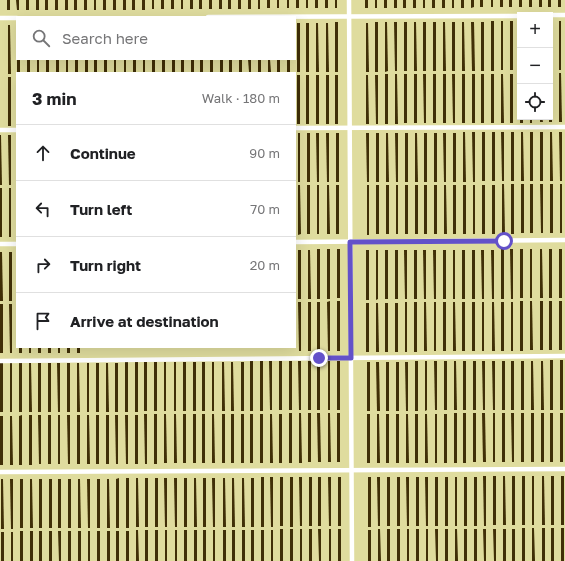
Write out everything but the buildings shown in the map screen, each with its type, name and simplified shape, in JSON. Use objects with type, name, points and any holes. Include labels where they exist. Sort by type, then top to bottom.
[{"type":"lane","points":[[349,0],[352,561]]},
{"type":"lane","points":[[553,15],[565,15]]},
{"type":"lane","points":[[296,16],[517,16]]},
{"type":"lane","points":[[0,18],[16,18]]},
{"type":"lane","points":[[296,128],[565,126]]},
{"type":"lane","points":[[0,130],[16,130]]},
{"type":"lane","points":[[296,242],[565,240]]},
{"type":"lane","points":[[0,244],[16,244]]},
{"type":"lane","points":[[0,361],[565,356]]},
{"type":"lane","points":[[0,472],[565,469]]},
{"type":"route","points":[[319,358],[351,358],[350,242],[504,241]]}]
